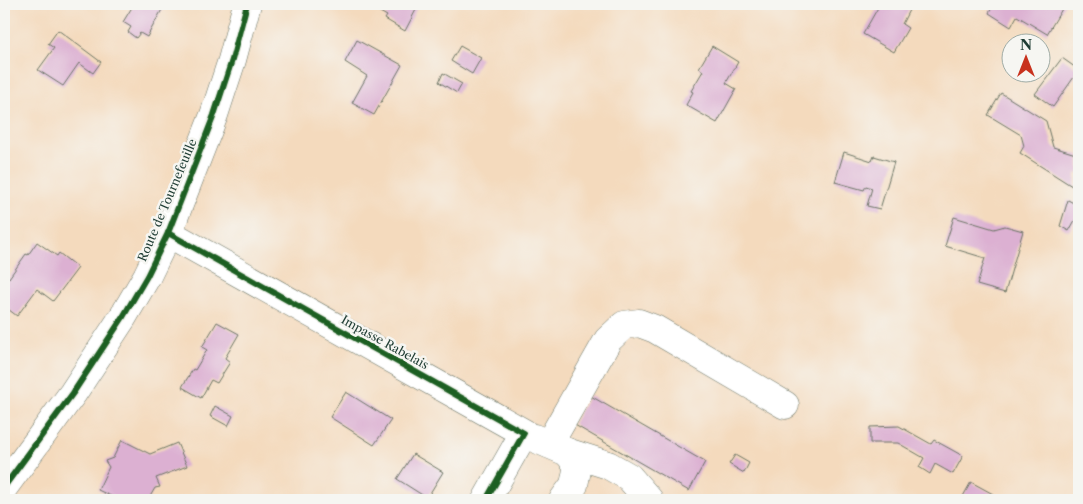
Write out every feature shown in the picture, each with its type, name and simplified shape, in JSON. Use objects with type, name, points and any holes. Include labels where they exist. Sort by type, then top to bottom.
[{"type":"street","name":"Route de Tournefeuille","points":[[4,487],[124,317],[147,276],[168,233],[214,115],[232,60],[247,4]]},
{"type":"street","name":"Impasse Rabelais","points":[[168,233],[524,433],[558,448],[608,465],[629,477],[649,500]]},
{"type":"street","points":[[563,500],[574,484],[578,465],[558,448],[608,340],[624,325],[639,323],[654,329],[786,405]]},
{"type":"street","points":[[486,500],[524,433]]},
{"type":"building","points":[[134,4],[165,4],[147,37],[140,33],[136,38],[128,32],[131,27],[123,22]]},
{"type":"building","points":[[366,4],[419,4],[405,31],[385,19],[387,16]]},
{"type":"building","points":[[880,4],[899,4],[909,10],[902,24],[908,28],[894,52],[863,34]]},
{"type":"building","points":[[994,4],[1065,4],[1048,32],[1044,32],[1017,16],[1011,27],[989,13]]},
{"type":"building","points":[[58,30],[101,62],[93,73],[79,63],[63,86],[38,70],[54,48],[48,44]]},
{"type":"building","points":[[357,40],[402,65],[374,115],[352,103],[367,76],[345,62]]},
{"type":"building","points":[[460,46],[481,58],[472,74],[451,61]]},
{"type":"building","points":[[712,46],[738,62],[726,83],[736,89],[717,123],[686,105],[693,92],[691,91],[703,71],[699,68]]},
{"type":"building","points":[[1062,58],[1079,70],[1053,107],[1035,94],[1044,82],[1050,82],[1050,74]]},
{"type":"building","points":[[443,73],[462,84],[457,93],[439,82]]},
{"type":"building","points":[[1001,93],[1046,121],[1053,147],[1079,155],[1079,174],[1076,173],[1075,188],[1020,153],[1024,146],[1021,135],[988,115]]},
{"type":"building","points":[[844,152],[872,161],[874,156],[894,162],[880,209],[867,206],[872,188],[866,186],[864,190],[835,182]]},
{"type":"building","points":[[1068,200],[1079,206],[1079,213],[1069,231],[1060,226]]},
{"type":"building","points":[[954,217],[994,229],[1005,226],[1023,231],[1005,293],[977,285],[985,258],[945,246]]},
{"type":"building","points":[[37,242],[57,256],[59,253],[78,268],[53,301],[37,289],[17,316],[4,306],[4,278],[6,276],[9,278]]},
{"type":"building","points":[[217,322],[239,334],[225,358],[230,362],[217,383],[211,380],[201,398],[182,387],[207,350],[202,347]]},
{"type":"building","points":[[346,392],[391,420],[374,445],[330,417]]},
{"type":"building","points":[[589,395],[705,462],[689,491],[573,424]]},
{"type":"building","points":[[215,406],[233,416],[228,426],[210,416]]},
{"type":"building","points":[[899,426],[931,444],[934,440],[963,456],[953,474],[935,464],[930,474],[919,467],[924,458],[898,443],[870,443],[870,427]]},
{"type":"building","points":[[122,440],[150,454],[177,443],[187,466],[156,478],[160,487],[155,488],[148,500],[119,500],[98,490],[109,467],[105,461],[113,458]]},
{"type":"building","points":[[413,454],[443,472],[427,498],[397,479]]},
{"type":"building","points":[[735,455],[749,463],[744,473],[729,464]]},
{"type":"building","points":[[971,482],[1004,500],[961,500]]},
{"type":"cycle path","points":[[4,487],[73,393],[123,317],[147,276],[168,233],[214,115],[232,60],[247,4]]},
{"type":"cycle path","points":[[168,233],[524,433],[486,500]]}]
